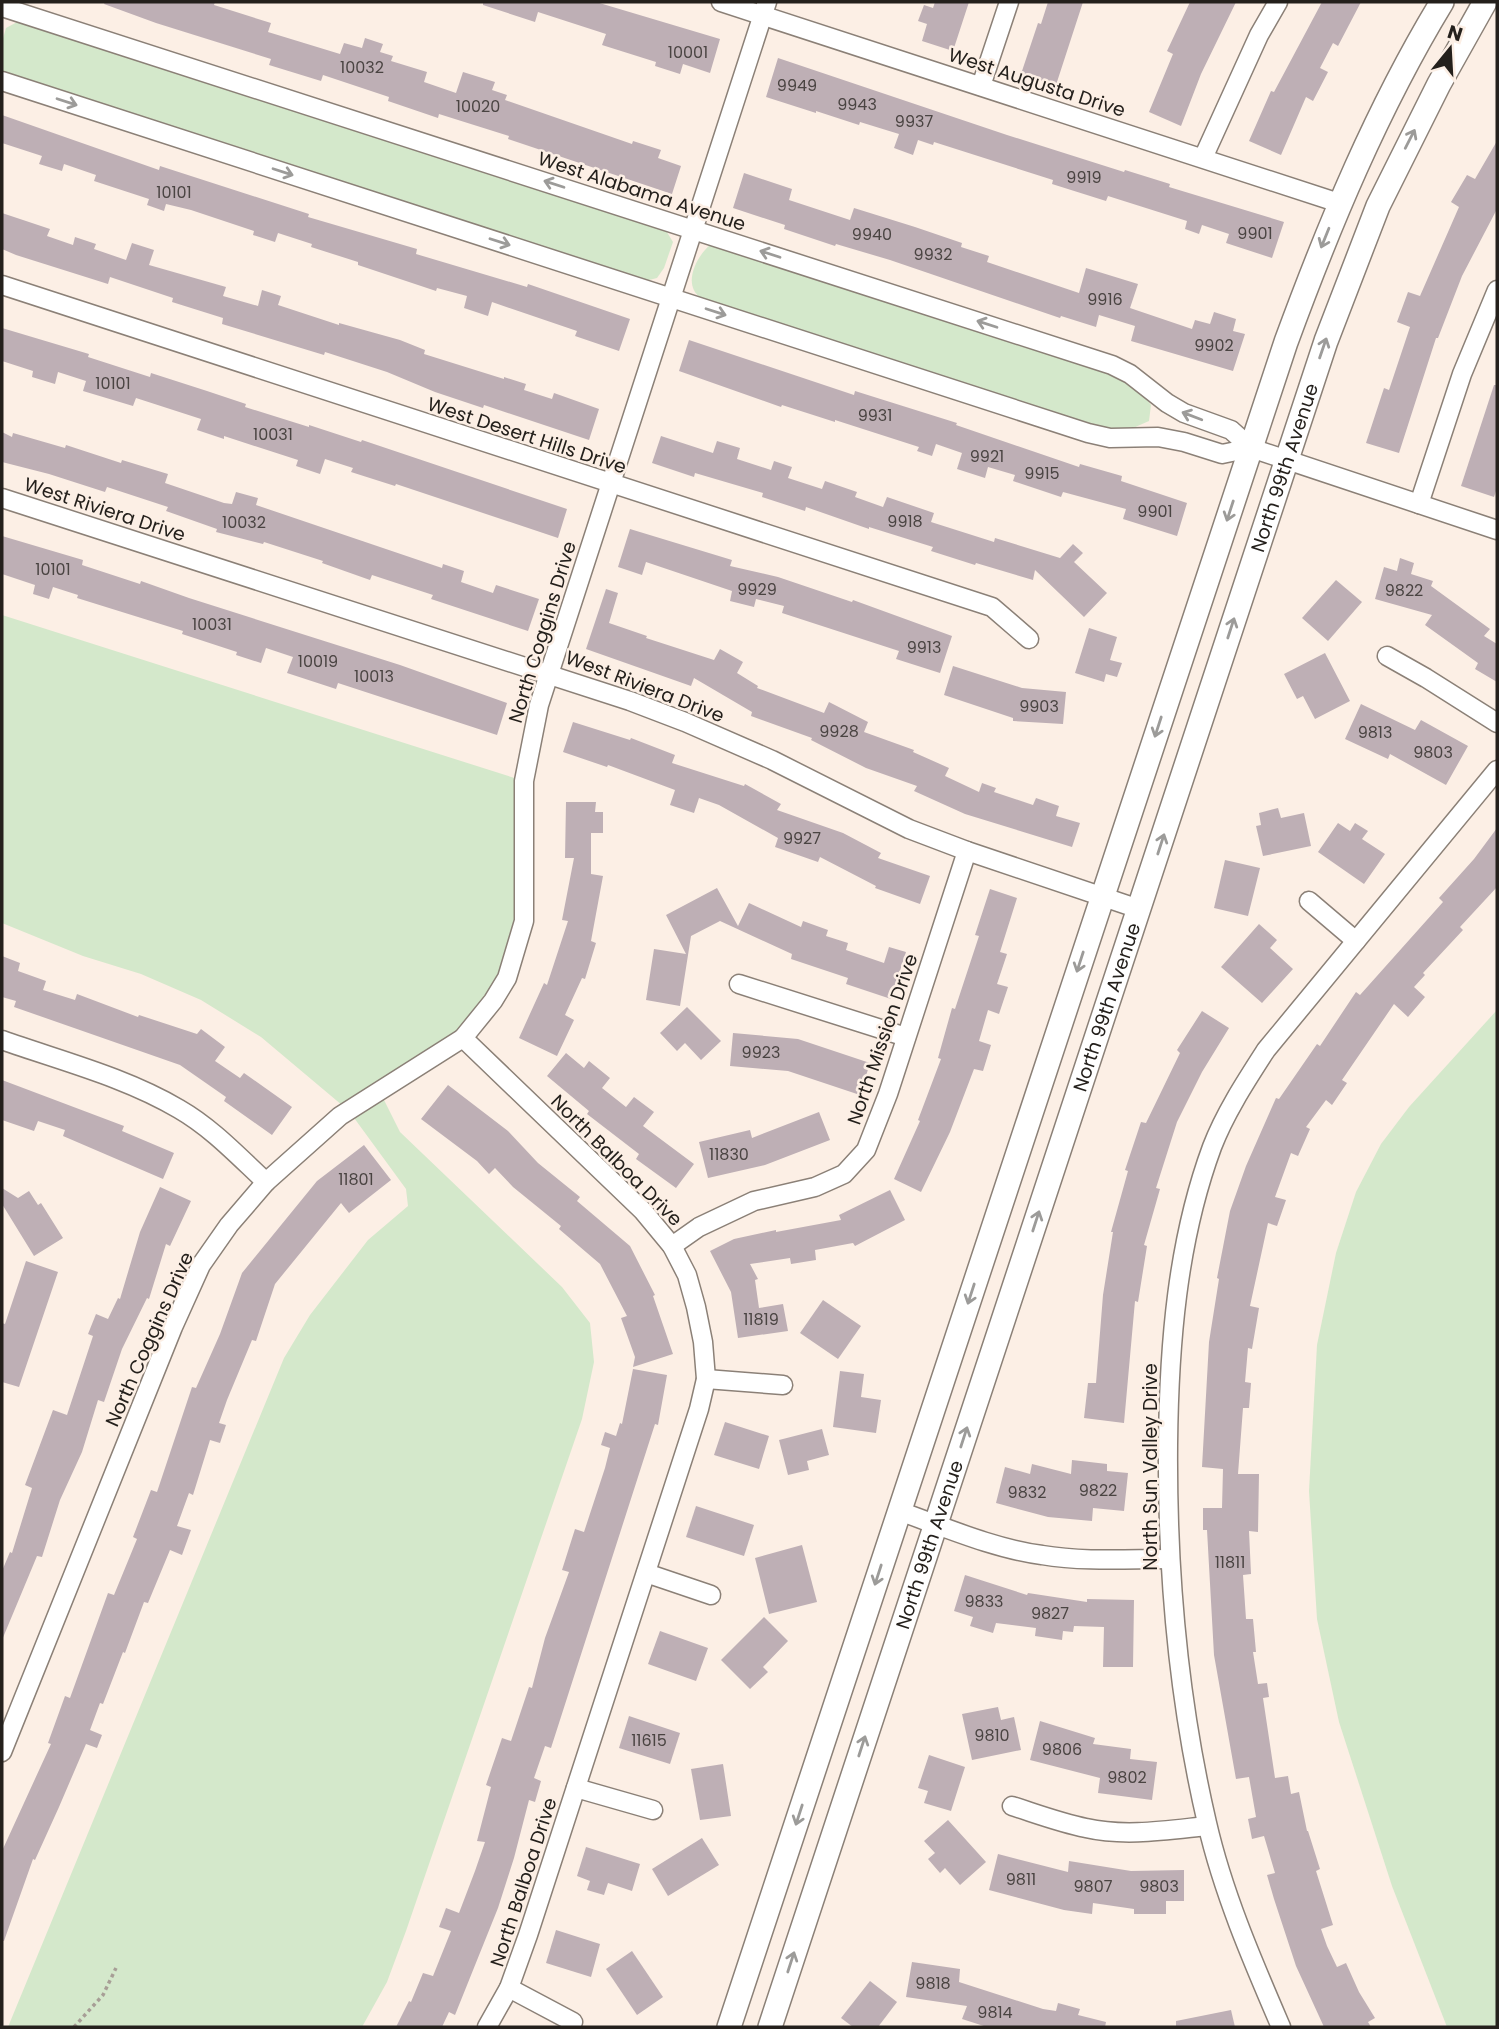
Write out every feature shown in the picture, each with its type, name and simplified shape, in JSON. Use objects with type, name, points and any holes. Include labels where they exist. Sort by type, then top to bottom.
[{"type":"main road","name":"North 99th Avenue","points":[[729,2027],[1294,321],[1339,203],[1405,67],[1442,2]]},
{"type":"main road","name":"North 99th Avenue","points":[[770,2027],[1325,341],[1378,206],[1439,84],[1485,2]]},
{"type":"street","name":"West Augusta Drive","points":[[721,2],[765,8],[981,86],[1339,203]]},
{"type":"street","points":[[981,86],[1009,2]]},
{"type":"street","points":[[1203,158],[1259,35],[1278,2]]},
{"type":"street","name":"West Alabama Avenue","points":[[2,7],[1112,365],[1130,374],[1184,413],[1231,430],[1251,448],[1497,530]]},
{"type":"street","name":"North Coggins Drive","points":[[2,1752],[173,1327],[201,1265],[229,1225],[266,1182],[340,1116],[463,1038],[493,1001],[507,978],[524,921],[524,781],[532,735],[549,673],[765,8]]},
{"type":"street","name":"West Alabama Avenue","points":[[2,81],[1088,433],[1110,438],[1158,437],[1223,454],[1251,448]]},
{"type":"street","name":"West Desert Hills Drive","points":[[2,285],[992,607],[1029,639]]},
{"type":"street","points":[[1419,504],[1455,394],[1497,290]]},
{"type":"street","name":"West Riviera Drive","points":[[2,498],[549,673],[685,722],[804,776],[909,829],[1139,909]]},
{"type":"street","points":[[1387,656],[1497,723]]},
{"type":"street","name":"North Sun Valley Drive","points":[[1281,2027],[1229,1895],[1207,1826],[1184,1711],[1176,1643],[1168,1486],[1171,1346],[1189,1231],[1198,1189],[1213,1146],[1242,1087],[1266,1050],[1497,770]]},
{"type":"street","name":"North Mission Drive","points":[[672,1245],[699,1227],[754,1201],[815,1187],[845,1174],[866,1150],[888,1094],[967,851]]},
{"type":"street","points":[[1309,901],[1356,941]]},
{"type":"street","points":[[739,984],[906,1037]]},
{"type":"street","name":"North Balboa Drive","points":[[463,1038],[643,1211],[672,1245],[687,1275],[696,1307],[706,1378],[699,1409],[509,1988],[487,2027]]},
{"type":"street","points":[[2,1040],[137,1087],[180,1109],[216,1135],[266,1182]]},
{"type":"street","points":[[706,1378],[783,1385]]},
{"type":"street","points":[[899,1511],[1039,1555],[1071,1559],[1170,1559]]},
{"type":"street","points":[[646,1573],[710,1595]]},
{"type":"street","name":"North Balboa Drive","points":[[576,1788],[653,1810]]},
{"type":"street","points":[[1013,1806],[1088,1829],[1128,1832],[1207,1826]]},
{"type":"street","name":"North Balboa Drive","points":[[509,1988],[573,2022]]},
{"type":"path","points":[[74,2027],[103,1995],[116,1968]]},
{"type":"green space","points":[[19,21],[665,229],[673,242],[664,268],[657,278],[645,281],[7,73],[2,71],[2,42],[6,28]]},
{"type":"green space","points":[[710,245],[1115,375],[1145,397],[1151,405],[1149,421],[1133,428],[1102,428],[701,298],[692,286],[693,271]]},
{"type":"green space","points":[[2,615],[524,781],[516,952],[463,1038],[380,1092],[400,1132],[562,1287],[590,1323],[594,1362],[582,1419],[406,1931],[387,1982],[362,2027],[8,2027],[284,1358],[310,1315],[368,1240],[408,1206],[406,1189],[349,1111],[261,1037],[201,1000],[141,974],[83,956],[2,923]]},
{"type":"green space","points":[[1497,1010],[1497,2027],[1447,2027],[1392,1886],[1339,1722],[1317,1619],[1309,1491],[1317,1345],[1336,1253],[1356,1192],[1381,1144],[1409,1107]]},
{"type":"building","points":[[215,2],[214,5],[271,23],[268,32],[340,54],[344,43],[362,48],[365,38],[383,44],[380,52],[393,56],[391,61],[427,72],[424,82],[456,93],[463,72],[495,82],[492,90],[507,95],[505,100],[632,144],[633,141],[661,150],[658,158],[681,166],[672,194],[508,139],[509,136],[439,114],[438,118],[388,101],[389,97],[323,75],[321,81],[269,65],[271,59],[156,23],[104,4]]},
{"type":"building","points":[[483,2],[596,2],[720,39],[710,73],[683,64],[680,74],[655,66],[656,62],[602,45],[606,34],[538,12],[535,22],[483,5]]},
{"type":"building","points":[[935,2],[969,2],[953,51],[922,41],[927,24],[918,21],[924,5],[933,8]]},
{"type":"building","points":[[1048,2],[1083,2],[1056,85],[1021,74]]},
{"type":"building","points":[[1190,2],[1236,2],[1201,74],[1181,126],[1149,112],[1173,54],[1167,51]]},
{"type":"building","points":[[1322,2],[1361,2],[1338,46],[1333,43],[1320,68],[1328,72],[1313,101],[1306,97],[1281,155],[1249,141],[1271,91],[1274,92]]},
{"type":"building","points":[[778,58],[1007,135],[1284,222],[1272,258],[1226,243],[1229,234],[1202,225],[1199,234],[1185,229],[1187,221],[1108,196],[1106,201],[1052,184],[1053,180],[934,142],[933,145],[918,140],[913,155],[894,148],[899,134],[766,97]]},
{"type":"building","points":[[2,115],[159,170],[160,166],[309,214],[308,217],[417,249],[416,254],[527,287],[528,284],[630,319],[619,351],[575,336],[577,331],[492,302],[488,316],[464,308],[467,296],[437,288],[436,291],[358,265],[358,262],[278,233],[275,242],[253,235],[254,231],[191,210],[166,204],[164,211],[147,205],[149,199],[94,181],[96,175],[64,164],[62,171],[39,164],[42,156],[2,143]]},
{"type":"building","points":[[1497,141],[1497,209],[1462,276],[1436,338],[1399,453],[1366,443],[1384,388],[1389,390],[1410,327],[1397,322],[1408,292],[1420,296],[1459,207],[1451,202],[1467,175],[1475,179]]},
{"type":"building","points":[[744,173],[792,189],[789,200],[850,220],[854,208],[915,227],[962,243],[961,247],[989,256],[987,262],[1079,293],[1086,268],[1138,284],[1130,308],[1192,329],[1195,320],[1210,324],[1214,312],[1236,319],[1233,331],[1245,334],[1233,371],[1131,341],[1135,326],[1099,315],[1096,327],[1061,316],[1060,318],[890,260],[784,229],[785,225],[733,208]]},
{"type":"building","points":[[2,213],[50,229],[47,236],[73,245],[75,237],[96,244],[94,249],[126,260],[132,243],[154,250],[149,265],[226,287],[223,296],[258,306],[262,290],[281,296],[278,305],[339,325],[400,340],[425,350],[424,354],[526,384],[524,390],[552,399],[554,393],[599,409],[589,440],[484,405],[483,408],[435,392],[387,372],[325,352],[324,355],[222,324],[223,318],[172,302],[173,298],[110,277],[108,284],[16,255],[2,249]]},
{"type":"building","points":[[2,328],[89,354],[88,357],[150,377],[151,373],[207,391],[246,404],[245,407],[309,427],[361,442],[362,440],[567,509],[558,538],[396,484],[395,486],[351,472],[353,468],[325,459],[320,474],[296,466],[298,460],[197,430],[201,419],[136,398],[133,406],[83,391],[86,381],[58,372],[55,384],[32,377],[33,371],[2,361]]},
{"type":"building","points":[[689,340],[854,395],[855,391],[957,423],[956,425],[1079,467],[1080,464],[1122,476],[1121,481],[1187,503],[1177,536],[1123,519],[1126,509],[1063,492],[1061,497],[1013,481],[1015,475],[988,467],[985,478],[957,469],[962,453],[936,444],[932,456],[917,451],[919,447],[835,420],[782,405],[781,407],[679,371]]},
{"type":"building","points":[[1494,385],[1497,385],[1497,488],[1494,497],[1461,486]]},
{"type":"building","points":[[2,432],[12,437],[13,433],[65,448],[66,445],[121,463],[122,460],[168,474],[165,483],[224,503],[232,504],[236,492],[258,498],[256,505],[442,568],[443,564],[464,571],[461,582],[493,593],[496,585],[539,599],[528,631],[431,599],[433,595],[372,575],[370,580],[264,542],[263,544],[216,532],[217,529],[166,511],[168,507],[107,487],[105,492],[2,462]]},
{"type":"building","points":[[661,436],[713,453],[717,441],[740,448],[737,459],[771,470],[774,461],[792,467],[788,478],[822,489],[825,481],[857,492],[855,497],[883,507],[887,497],[934,513],[931,522],[994,542],[995,538],[1060,558],[1073,544],[1083,553],[1074,562],[1107,593],[1084,617],[1035,570],[1033,580],[976,563],[975,565],[931,551],[933,547],[806,507],[805,511],[762,497],[763,493],[695,473],[694,477],[652,463]]},
{"type":"building","points":[[630,529],[732,560],[730,566],[778,577],[852,602],[853,600],[952,636],[940,673],[896,659],[899,651],[782,613],[784,606],[756,599],[754,607],[730,601],[732,591],[646,562],[642,575],[618,567]]},
{"type":"building","points":[[2,536],[83,560],[82,565],[140,584],[141,581],[400,665],[507,703],[497,735],[338,683],[336,689],[287,673],[293,657],[266,648],[261,663],[182,634],[183,631],[77,598],[78,595],[53,587],[49,599],[33,594],[35,585],[2,574]]},
{"type":"building","points":[[1400,558],[1414,563],[1411,574],[1433,581],[1431,586],[1490,629],[1484,636],[1497,644],[1497,682],[1475,669],[1478,663],[1425,625],[1432,615],[1375,599],[1384,567],[1397,571]]},
{"type":"building","points":[[1336,580],[1362,602],[1328,641],[1302,618]]},
{"type":"building","points":[[606,589],[618,593],[609,623],[714,660],[720,649],[743,662],[737,673],[758,686],[757,688],[824,713],[829,702],[868,722],[864,732],[914,750],[913,752],[949,768],[945,776],[979,792],[982,783],[996,788],[994,792],[1033,805],[1036,798],[1059,806],[1056,816],[1080,823],[1072,847],[965,814],[914,791],[917,786],[866,768],[811,740],[812,738],[751,716],[752,712],[694,678],[691,686],[586,649]]},
{"type":"building","points":[[1089,628],[1117,637],[1110,660],[1122,663],[1117,677],[1106,674],[1104,682],[1075,673]]},
{"type":"building","points":[[1325,653],[1350,701],[1315,719],[1303,696],[1297,699],[1284,674]]},
{"type":"building","points":[[953,666],[1022,688],[1066,692],[1063,724],[1013,721],[1013,718],[944,695]]},
{"type":"building","points":[[1361,704],[1415,730],[1421,720],[1468,746],[1446,785],[1390,754],[1388,759],[1345,739]]},
{"type":"building","points":[[573,722],[630,740],[631,738],[675,755],[672,763],[744,786],[745,784],[781,804],[777,810],[843,833],[881,853],[878,858],[930,876],[920,904],[875,888],[876,886],[820,857],[818,862],[775,847],[778,838],[719,805],[699,798],[694,813],[670,805],[675,790],[608,765],[607,767],[563,752]]},
{"type":"building","points":[[566,802],[596,802],[595,812],[603,812],[603,833],[591,833],[591,874],[603,876],[591,941],[596,943],[585,979],[582,978],[565,1015],[574,1020],[557,1056],[519,1038],[544,983],[547,985],[568,921],[562,920],[574,858],[565,858]]},
{"type":"building","points":[[1278,808],[1281,818],[1304,813],[1311,846],[1263,856],[1256,826],[1261,825],[1259,813]]},
{"type":"building","points":[[1338,823],[1350,831],[1355,823],[1368,831],[1362,839],[1385,854],[1364,884],[1318,852]]},
{"type":"building","points":[[1497,828],[1497,887],[1460,927],[1463,930],[1423,973],[1425,975],[1414,987],[1425,997],[1408,1017],[1394,1004],[1342,1080],[1347,1083],[1332,1105],[1326,1100],[1306,1127],[1310,1129],[1298,1156],[1291,1153],[1275,1197],[1286,1200],[1277,1226],[1268,1223],[1250,1306],[1259,1308],[1252,1349],[1248,1348],[1245,1382],[1251,1383],[1249,1408],[1243,1408],[1238,1474],[1259,1474],[1258,1532],[1249,1531],[1251,1574],[1243,1575],[1246,1619],[1253,1619],[1256,1652],[1253,1652],[1258,1684],[1267,1683],[1269,1697],[1263,1698],[1275,1778],[1288,1776],[1291,1794],[1299,1792],[1307,1831],[1320,1869],[1316,1871],[1333,1925],[1321,1929],[1337,1967],[1346,1963],[1375,2018],[1368,2022],[1371,2027],[1324,2027],[1296,1966],[1274,1899],[1267,1875],[1275,1873],[1264,1836],[1252,1839],[1248,1819],[1256,1817],[1249,1777],[1236,1779],[1214,1655],[1207,1530],[1203,1530],[1203,1508],[1222,1508],[1223,1469],[1202,1467],[1209,1342],[1219,1279],[1217,1278],[1230,1211],[1246,1166],[1276,1098],[1279,1099],[1317,1044],[1320,1046],[1356,992],[1360,995],[1443,902],[1439,898]]},
{"type":"building","points":[[1225,860],[1260,868],[1248,916],[1214,908]]},
{"type":"building","points":[[717,888],[738,926],[749,903],[801,927],[803,921],[828,930],[826,936],[848,943],[846,950],[884,963],[889,947],[906,952],[891,999],[846,984],[848,978],[791,959],[792,954],[720,921],[691,936],[680,1006],[646,1000],[654,949],[686,954],[666,915]]},
{"type":"building","points":[[990,889],[1017,898],[1000,952],[1007,954],[997,984],[1008,987],[999,1014],[988,1010],[979,1041],[991,1045],[983,1071],[974,1069],[950,1132],[921,1192],[894,1179],[920,1121],[918,1120],[941,1059],[938,1058],[952,1008],[955,1009],[979,936],[975,935]]},
{"type":"building","points":[[1259,924],[1277,940],[1270,948],[1293,969],[1262,1003],[1221,967]]},
{"type":"building","points":[[2,956],[20,963],[18,971],[46,981],[43,990],[75,1000],[77,994],[138,1017],[139,1015],[197,1034],[201,1029],[225,1047],[215,1061],[240,1078],[244,1073],[292,1107],[272,1135],[224,1101],[226,1097],[180,1065],[14,1007],[16,1001],[2,997]]},
{"type":"building","points":[[687,1007],[721,1041],[701,1060],[685,1043],[677,1051],[660,1033]]},
{"type":"building","points":[[1202,1011],[1229,1028],[1202,1072],[1177,1122],[1156,1188],[1160,1189],[1144,1245],[1147,1246],[1138,1302],[1135,1301],[1124,1423],[1084,1418],[1088,1383],[1096,1383],[1111,1232],[1128,1171],[1125,1170],[1141,1122],[1146,1123],[1180,1053],[1177,1050]]},
{"type":"building","points":[[733,1033],[798,1039],[870,1063],[860,1095],[788,1071],[730,1066]]},
{"type":"building","points":[[566,1053],[584,1068],[589,1061],[610,1078],[602,1088],[626,1107],[634,1097],[654,1112],[643,1126],[694,1164],[676,1188],[636,1159],[639,1154],[587,1114],[589,1111],[547,1076]]},
{"type":"building","points":[[2,1080],[124,1126],[122,1131],[174,1153],[163,1179],[63,1136],[65,1130],[38,1121],[34,1131],[2,1120]]},
{"type":"building","points":[[448,1085],[508,1131],[538,1163],[580,1197],[577,1201],[630,1246],[655,1295],[653,1296],[673,1354],[633,1367],[635,1357],[621,1318],[627,1316],[600,1264],[495,1168],[489,1174],[477,1161],[421,1119]]},
{"type":"building","points":[[819,1112],[830,1140],[765,1165],[708,1178],[699,1142],[750,1130],[752,1138]]},
{"type":"building","points":[[364,1145],[391,1180],[349,1213],[341,1203],[275,1284],[256,1341],[252,1340],[219,1423],[226,1425],[220,1443],[210,1440],[193,1495],[189,1493],[177,1526],[191,1530],[182,1555],[170,1550],[148,1603],[144,1602],[125,1653],[123,1652],[90,1730],[102,1735],[97,1748],[86,1744],[35,1860],[33,1859],[2,1941],[2,1851],[51,1744],[48,1743],[65,1696],[70,1698],[108,1593],[114,1595],[137,1539],[133,1537],[151,1490],[157,1492],[192,1387],[196,1388],[220,1334],[242,1273],[317,1181]]},
{"type":"building","points":[[160,1187],[191,1201],[170,1246],[166,1244],[149,1299],[147,1298],[122,1349],[104,1402],[98,1400],[82,1452],[60,1500],[42,1557],[37,1556],[2,1640],[2,1571],[10,1552],[12,1553],[32,1488],[25,1485],[53,1410],[67,1415],[93,1336],[88,1334],[96,1314],[108,1319],[118,1298],[120,1299],[140,1232]]},
{"type":"building","points":[[2,1188],[18,1198],[29,1191],[38,1205],[41,1203],[63,1238],[34,1256],[2,1204]]},
{"type":"building","points":[[890,1190],[905,1220],[855,1246],[853,1243],[815,1250],[816,1260],[791,1264],[790,1258],[750,1264],[758,1279],[755,1280],[759,1308],[783,1304],[788,1331],[738,1338],[731,1292],[710,1251],[734,1239],[841,1220],[839,1215]]},
{"type":"building","points":[[26,1261],[58,1272],[19,1387],[2,1382],[2,1323],[5,1324]]},
{"type":"building","points":[[823,1300],[861,1326],[838,1359],[800,1333]]},
{"type":"building","points":[[633,1369],[667,1375],[658,1425],[655,1424],[551,1748],[545,1746],[534,1778],[541,1781],[535,1802],[529,1800],[498,1908],[455,2015],[449,2012],[442,2027],[396,2027],[409,2001],[411,2002],[423,1973],[433,1976],[451,1931],[439,1927],[446,1908],[459,1913],[475,1871],[485,1842],[477,1841],[491,1787],[486,1785],[502,1738],[511,1741],[529,1687],[532,1688],[545,1638],[569,1572],[562,1570],[575,1529],[584,1532],[605,1468],[610,1448],[601,1445],[605,1432],[616,1436],[620,1423],[622,1424]]},
{"type":"building","points":[[840,1371],[864,1374],[861,1397],[881,1400],[876,1433],[833,1427]]},
{"type":"building","points":[[725,1422],[769,1436],[759,1469],[714,1455]]},
{"type":"building","points":[[822,1429],[829,1455],[807,1461],[809,1470],[788,1475],[779,1440]]},
{"type":"building","points":[[1072,1460],[1107,1464],[1107,1471],[1128,1473],[1124,1511],[1093,1508],[1092,1521],[1048,1517],[996,1503],[1005,1467],[1030,1474],[1032,1464],[1071,1474]]},
{"type":"building","points":[[696,1506],[754,1525],[744,1556],[686,1537]]},
{"type":"building","points":[[802,1545],[817,1602],[769,1614],[755,1558]]},
{"type":"building","points":[[965,1575],[1027,1595],[1028,1593],[1087,1602],[1087,1599],[1134,1600],[1133,1667],[1103,1667],[1104,1627],[1074,1626],[1073,1632],[1063,1631],[1062,1640],[1035,1636],[1036,1628],[996,1623],[993,1633],[970,1626],[973,1617],[954,1611]]},
{"type":"building","points":[[764,1617],[788,1641],[763,1667],[768,1672],[750,1689],[721,1660]]},
{"type":"building","points":[[660,1631],[708,1648],[696,1681],[648,1664]]},
{"type":"building","points":[[998,1707],[1001,1720],[1014,1717],[1021,1750],[972,1760],[962,1714]]},
{"type":"building","points":[[629,1716],[680,1733],[670,1764],[619,1748]]},
{"type":"building","points":[[1040,1721],[1095,1738],[1093,1744],[1131,1749],[1130,1759],[1157,1762],[1152,1800],[1098,1793],[1100,1778],[1030,1760]]},
{"type":"building","points":[[929,1755],[965,1767],[951,1811],[924,1803],[928,1791],[918,1788]]},
{"type":"building","points":[[723,1764],[731,1816],[700,1820],[691,1769]]},
{"type":"building","points":[[948,1820],[986,1862],[960,1885],[945,1868],[940,1873],[928,1859],[935,1853],[924,1841]]},
{"type":"building","points":[[702,1838],[719,1865],[668,1896],[652,1869]]},
{"type":"building","points":[[586,1847],[640,1864],[632,1891],[608,1883],[604,1895],[587,1890],[590,1881],[577,1876]]},
{"type":"building","points":[[998,1854],[1068,1872],[1069,1861],[1131,1871],[1184,1870],[1184,1901],[1166,1901],[1166,1914],[1134,1914],[1134,1909],[1093,1903],[1092,1914],[1064,1910],[989,1890]]},
{"type":"building","points":[[556,1930],[600,1944],[591,1977],[546,1963]]},
{"type":"building","points":[[632,1951],[663,1997],[637,2015],[606,1969]]},
{"type":"building","points":[[912,1962],[960,1969],[959,1982],[1043,2009],[1056,2011],[1058,2003],[1080,2009],[1078,2015],[1106,2022],[1105,2027],[987,2027],[962,2019],[967,2006],[906,1997]]},
{"type":"building","points":[[870,1981],[897,2002],[878,2027],[853,2027],[841,2018]]},
{"type":"building","points":[[1231,2010],[1235,2027],[1176,2027],[1176,2021]]}]
